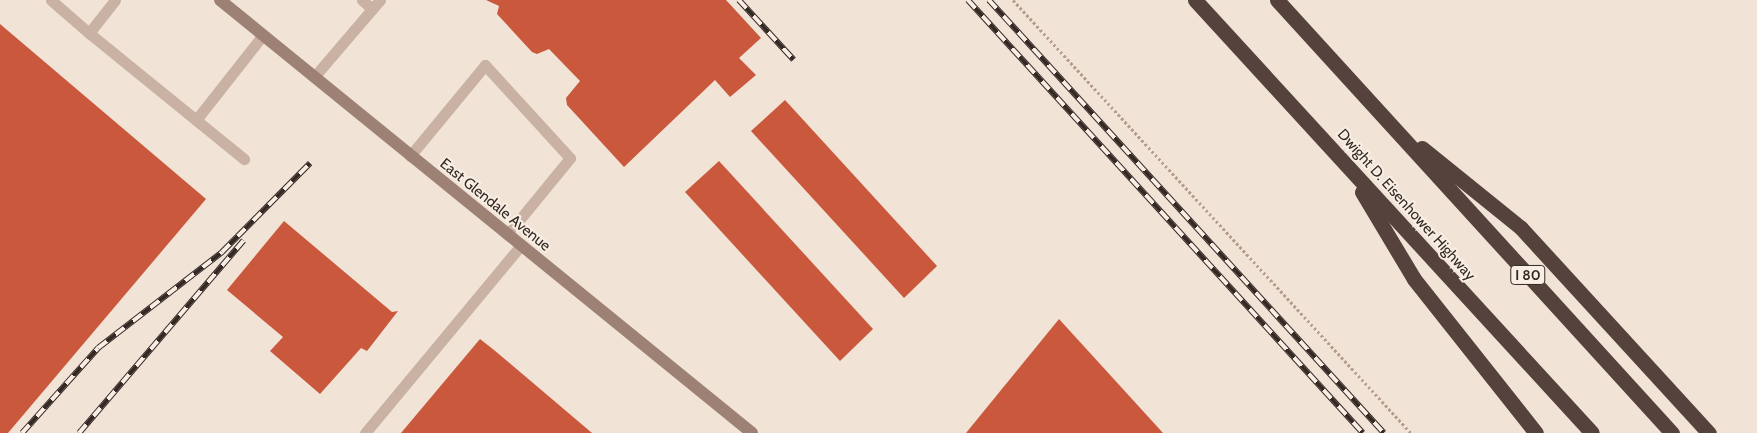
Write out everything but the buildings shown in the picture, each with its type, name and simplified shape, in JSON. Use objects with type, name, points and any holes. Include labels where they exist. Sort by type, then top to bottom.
[{"type":"highway","name":"Dwight D. Eisenhower Highway","points":[[1195,0],[1592,433]]},
{"type":"highway","name":"I 80","points":[[1277,0],[1672,433]]},
{"type":"highway","points":[[1383,116],[1521,228],[1709,433]]},
{"type":"highway","points":[[1345,163],[1414,279],[1536,433]]},
{"type":"street","name":"East Glendale Avenue","points":[[220,0],[752,433]]},
{"type":"lane","points":[[51,0],[244,159]]},
{"type":"lane","points":[[89,32],[115,0]]},
{"type":"lane","points":[[314,77],[376,4],[362,0]]},
{"type":"lane","points":[[196,120],[263,35]]},
{"type":"lane","points":[[410,156],[485,64],[570,158],[507,235]]},
{"type":"lane","points":[[365,433],[520,246]]},
{"type":"path","points":[[1013,0],[1410,433]]},
{"type":"railway","points":[[739,0],[794,60]]},
{"type":"railway","points":[[968,0],[1363,433]]},
{"type":"railway","points":[[989,0],[1384,433]]},
{"type":"railway","points":[[22,433],[98,348],[222,252],[310,163]]},
{"type":"railway","points":[[79,433],[243,241]]}]
